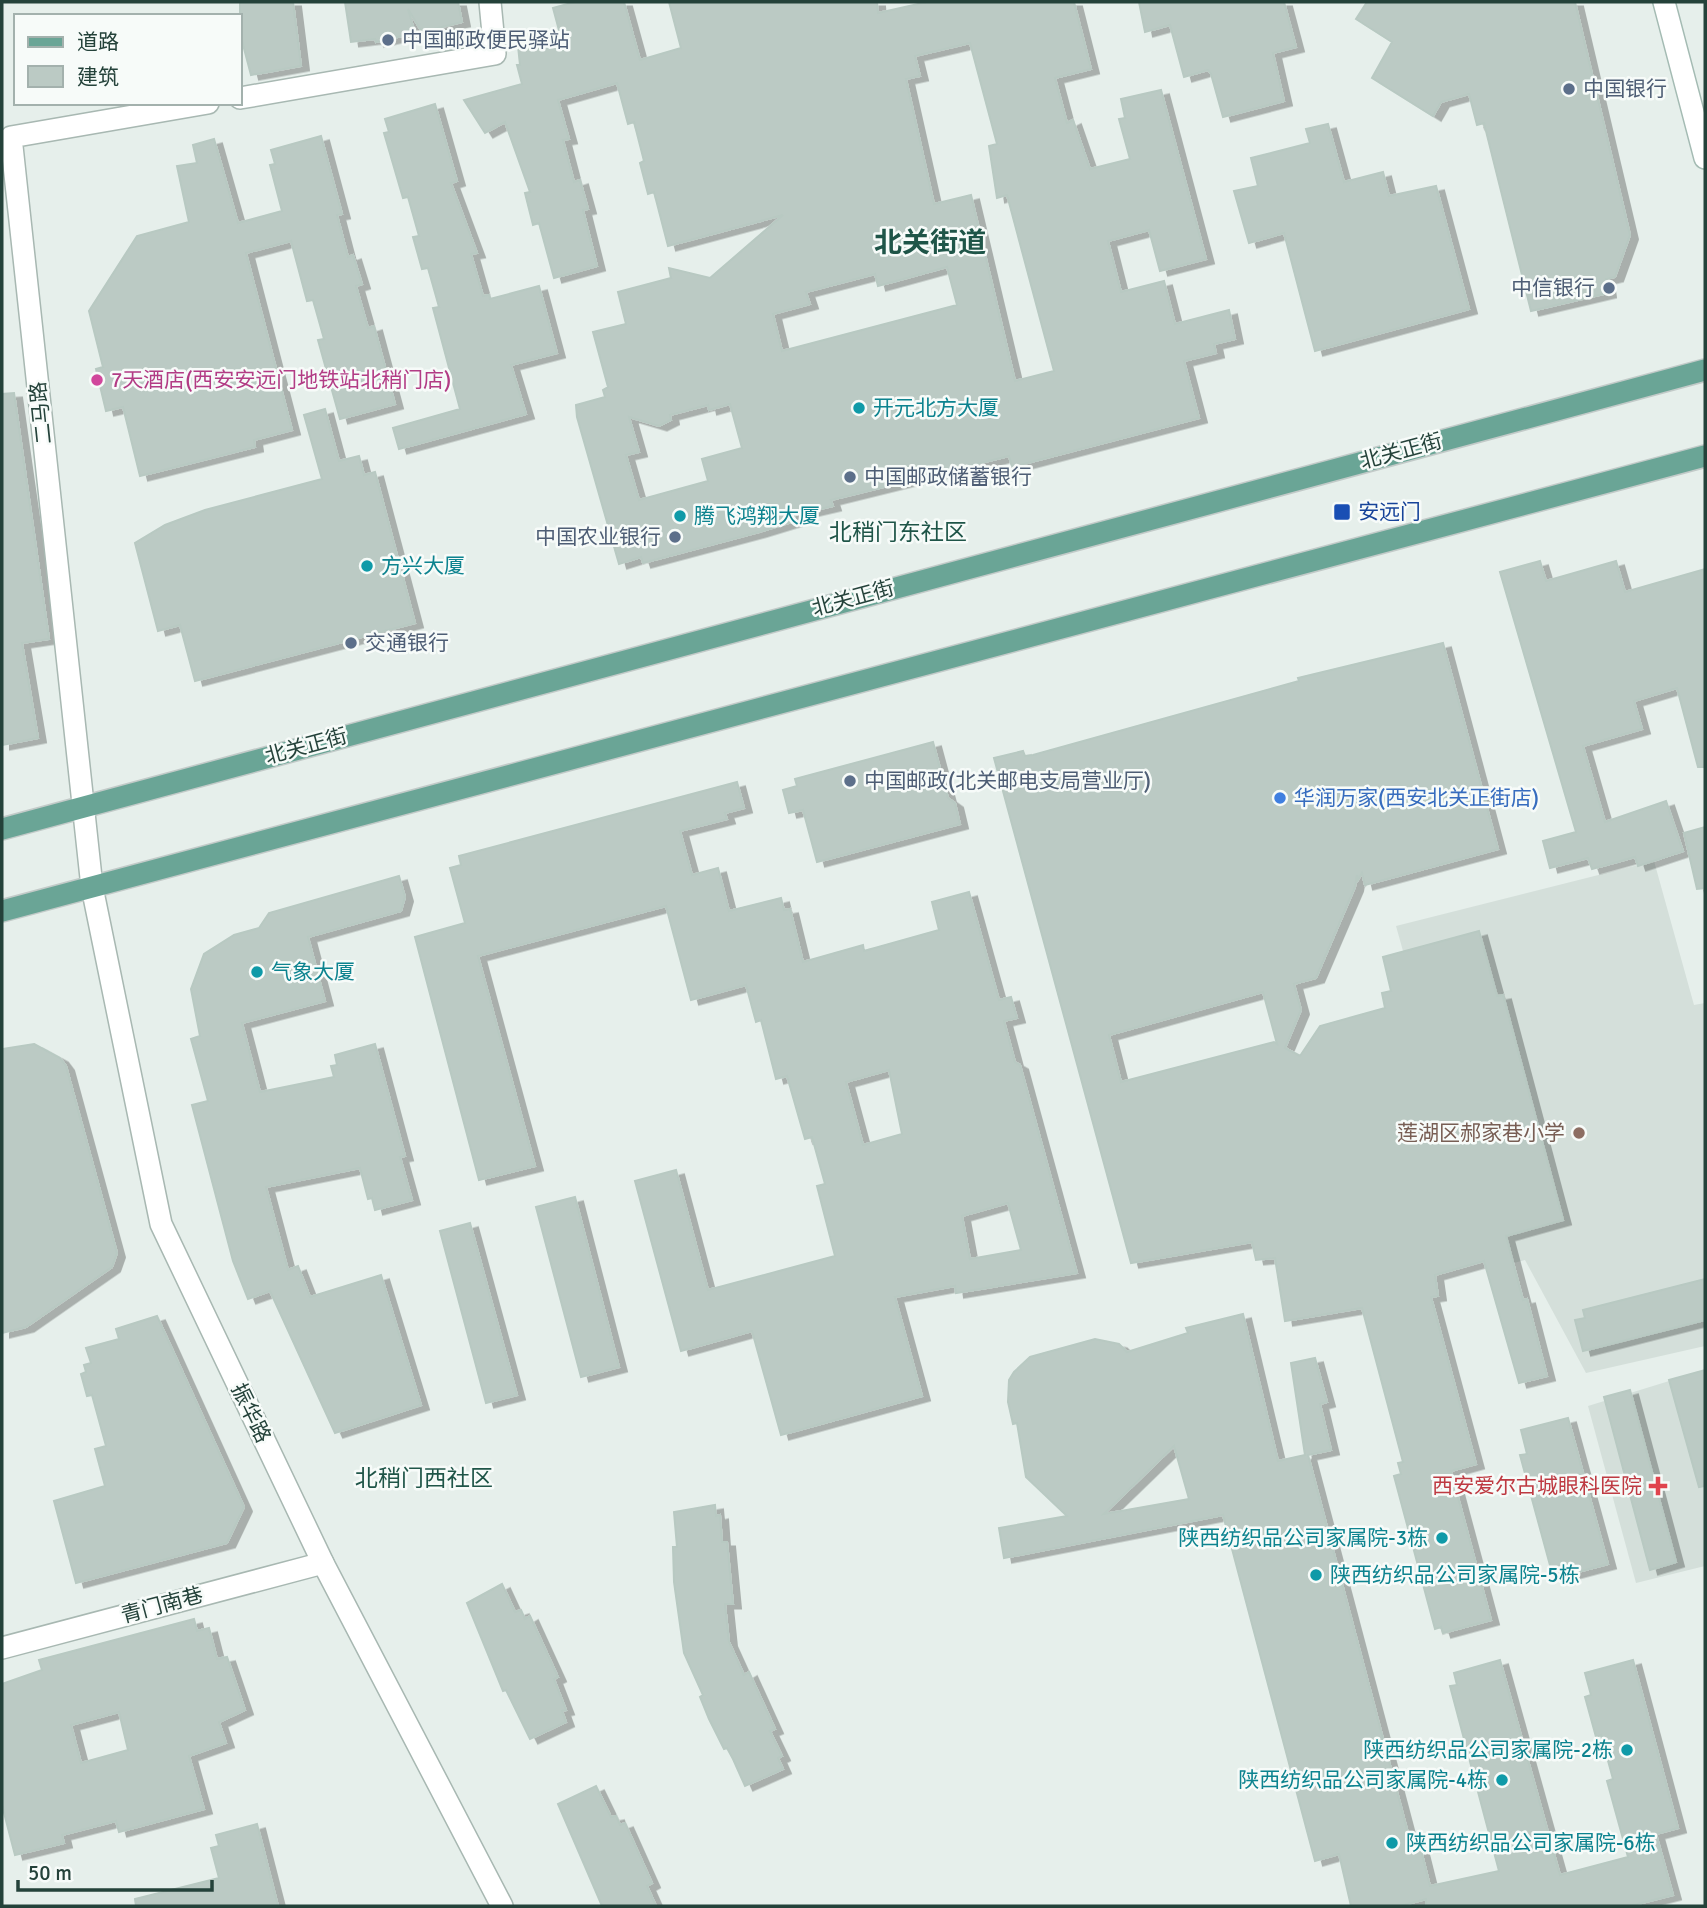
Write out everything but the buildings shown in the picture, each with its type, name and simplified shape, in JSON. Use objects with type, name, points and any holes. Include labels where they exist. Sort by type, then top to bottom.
[{"type":"main road","name":"北关正街","points":[[2,829],[1705,370]]},
{"type":"main road","points":[[2,911],[1705,456]]},
{"type":"street","points":[[242,98],[495,54],[490,2]]},
{"type":"street","points":[[1664,2],[1705,158]]},
{"type":"street","name":"二马路","points":[[92,887],[11,137],[196,105]]},
{"type":"street","name":"振华路","points":[[92,887],[160,1224],[323,1563],[502,1906]]},
{"type":"street","name":"青门南巷","points":[[2,1648],[323,1563]]},
{"type":"shaded area","name":"莲湖区郝家巷小学","points":[[1654,861],[1694,1005],[1705,1003],[1705,1346],[1586,1373],[1525,1260],[1492,1269],[1396,926]]},
{"type":"shaded area","name":"西安爱尔古城眼科医院","points":[[1705,1370],[1705,1566],[1636,1583],[1588,1406]]},
{"type":"place","name":"中国邮政便民驿站","points":[[388,40]]},
{"type":"place","name":"中国银行","points":[[1569,89]]},
{"type":"place","name":"中信银行","points":[[1609,288]]},
{"type":"place","name":"7天酒店(西安安远门地铁站北稍门店)","points":[[97,380]]},
{"type":"place","name":"开元北方大厦","points":[[859,408]]},
{"type":"place","name":"中国邮政储蓄银行","points":[[850,477]]},
{"type":"place","name":"安远门","points":[[1342,512]]},
{"type":"place","name":"腾飞鸿翔大厦","points":[[680,516]]},
{"type":"place","name":"中国农业银行","points":[[675,537]]},
{"type":"place","name":"方兴大厦","points":[[367,566]]},
{"type":"place","name":"交通银行","points":[[351,643]]},
{"type":"place","name":"中国邮政(北关邮电支局营业厅)","points":[[850,781]]},
{"type":"place","name":"华润万家(西安北关正街店)","points":[[1280,798]]},
{"type":"place","name":"气象大厦","points":[[257,972]]},
{"type":"place","name":"莲湖区郝家巷小学","points":[[1579,1133]]},
{"type":"place","name":"西安爱尔古城眼科医院","points":[[1658,1486]]},
{"type":"place","name":"陕西纺织品公司家属院-3栋","points":[[1442,1538]]},
{"type":"place","name":"陕西纺织品公司家属院-5栋","points":[[1316,1575]]},
{"type":"place","name":"陕西纺织品公司家属院-2栋","points":[[1627,1750]]},
{"type":"place","name":"陕西纺织品公司家属院-4栋","points":[[1502,1780]]},
{"type":"place","name":"陕西纺织品公司家属院-6栋","points":[[1392,1843]]},
{"type":"district","name":"北关街道","points":[[930,243]]},
{"type":"district","name":"北稍门东社区","points":[[898,532]]},
{"type":"district","name":"北稍门西社区","points":[[424,1478]]}]
